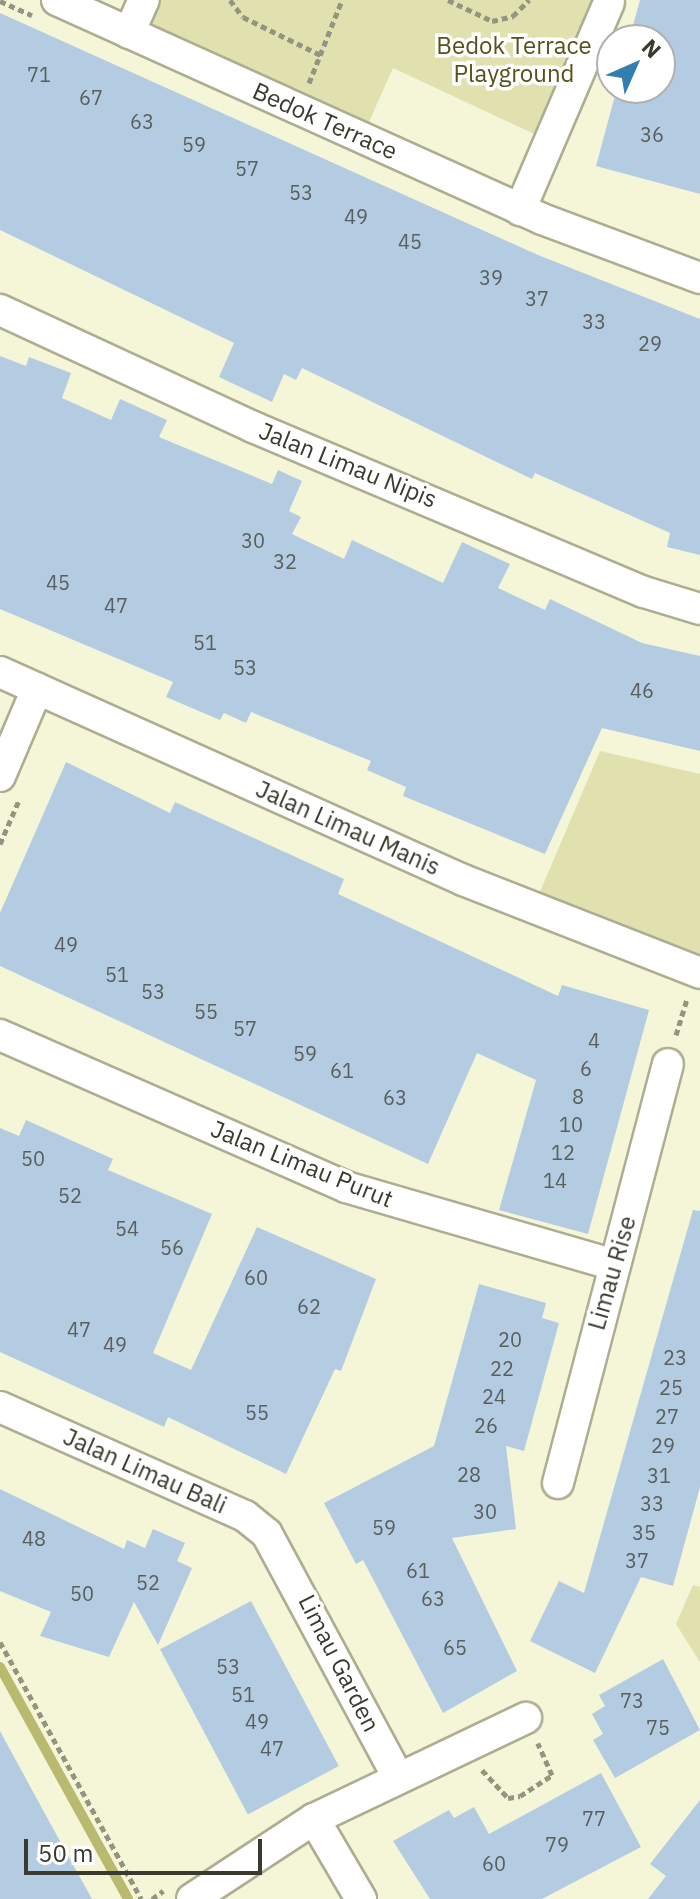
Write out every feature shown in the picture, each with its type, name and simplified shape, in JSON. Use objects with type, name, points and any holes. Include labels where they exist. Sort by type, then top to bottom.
[{"type":"street","name":"Bedok Terrace","points":[[57,0],[520,210],[700,278]]},
{"type":"street","points":[[129,33],[144,0]]},
{"type":"street","points":[[520,210],[609,2]]},
{"type":"street","name":"Jalan Limau Nipis","points":[[0,310],[253,427],[644,592],[700,609]]},
{"type":"street","name":"Jalan Limau Manis","points":[[0,672],[463,880],[697,972]]},
{"type":"street","points":[[0,776],[37,689]]},
{"type":"street","name":"Jalan Limau Purut","points":[[0,1035],[346,1187],[614,1265]]},
{"type":"street","name":"Limau Rise","points":[[558,1483],[670,1056]]},
{"type":"street","name":"Jalan Limau Bali","points":[[0,1407],[245,1516],[281,1550]]},
{"type":"street","name":"Limau Garden","points":[[281,1550],[398,1777]]},
{"type":"street","points":[[192,1899],[314,1819],[526,1718]]},
{"type":"street","points":[[314,1819],[361,1899]]},
{"type":"path","points":[[230,0],[243,17],[321,55]]},
{"type":"path","points":[[297,109],[342,0]]},
{"type":"path","points":[[448,0],[492,21],[513,16],[529,0]]},
{"type":"path","points":[[670,1056],[697,972]]},
{"type":"path","points":[[0,1642],[141,1899]]},
{"type":"path","points":[[468,1769],[485,1771],[508,1798],[546,1783],[552,1775],[526,1718]]},
{"type":"green space","name":"Bedok Terrace Playground","points":[[149,0],[605,0],[545,139],[393,68],[364,133],[136,30]]},
{"type":"green space","points":[[600,751],[700,774],[700,957],[539,894]]},
{"type":"green space","points":[[693,1585],[700,1587],[700,1662],[676,1624]]},
{"type":"building","points":[[640,0],[700,0],[700,194],[596,166],[613,104],[676,104],[676,24],[633,24]]},
{"type":"building","points":[[0,13],[538,255],[700,319],[700,555],[667,547],[670,533],[535,473],[532,479],[302,368],[296,380],[284,374],[272,402],[219,377],[234,343],[0,230]]},
{"type":"building","points":[[0,356],[26,366],[29,357],[71,373],[62,398],[111,420],[120,399],[167,420],[159,437],[272,484],[278,470],[302,481],[289,511],[301,517],[292,534],[344,559],[352,540],[443,583],[462,542],[510,564],[498,588],[545,610],[550,599],[642,643],[700,656],[700,751],[602,728],[545,854],[403,796],[406,787],[367,770],[371,761],[251,712],[246,723],[224,713],[220,720],[166,697],[173,682],[0,609]]},
{"type":"building","points":[[66,762],[170,813],[175,802],[344,879],[338,894],[558,996],[562,985],[649,1010],[588,1234],[499,1210],[536,1080],[477,1053],[428,1164],[0,966],[0,913]]},
{"type":"building","points":[[26,1120],[113,1159],[108,1170],[212,1214],[153,1353],[191,1370],[257,1227],[376,1279],[341,1371],[335,1369],[286,1474],[168,1417],[164,1427],[0,1352],[0,1128],[19,1136]]},
{"type":"building","points":[[693,1210],[700,1211],[700,1487],[673,1586],[641,1577],[595,1673],[530,1641],[559,1581],[584,1593]]},
{"type":"building","points":[[479,1284],[546,1303],[542,1318],[559,1323],[524,1451],[506,1446],[516,1529],[452,1538],[517,1671],[443,1713],[363,1560],[356,1564],[324,1503],[434,1446]]},
{"type":"building","points":[[0,1489],[124,1549],[127,1540],[145,1548],[153,1529],[185,1543],[177,1561],[192,1568],[158,1645],[134,1602],[109,1657],[40,1636],[51,1612],[0,1591]]},
{"type":"building","points":[[251,1601],[339,1766],[248,1814],[160,1649]]},
{"type":"building","points":[[663,1659],[700,1730],[615,1778],[593,1740],[603,1734],[592,1714],[605,1706],[599,1695]]},
{"type":"building","points":[[0,1731],[44,1812],[92,1899],[0,1899]]},
{"type":"building","points":[[601,1773],[641,1847],[542,1899],[430,1899],[393,1841],[449,1810],[454,1818],[474,1807],[489,1834]]},
{"type":"building","points":[[700,1800],[700,1899],[648,1899],[666,1876],[650,1864]]},
{"type":"waterway","points":[[0,1667],[128,1899]]}]
